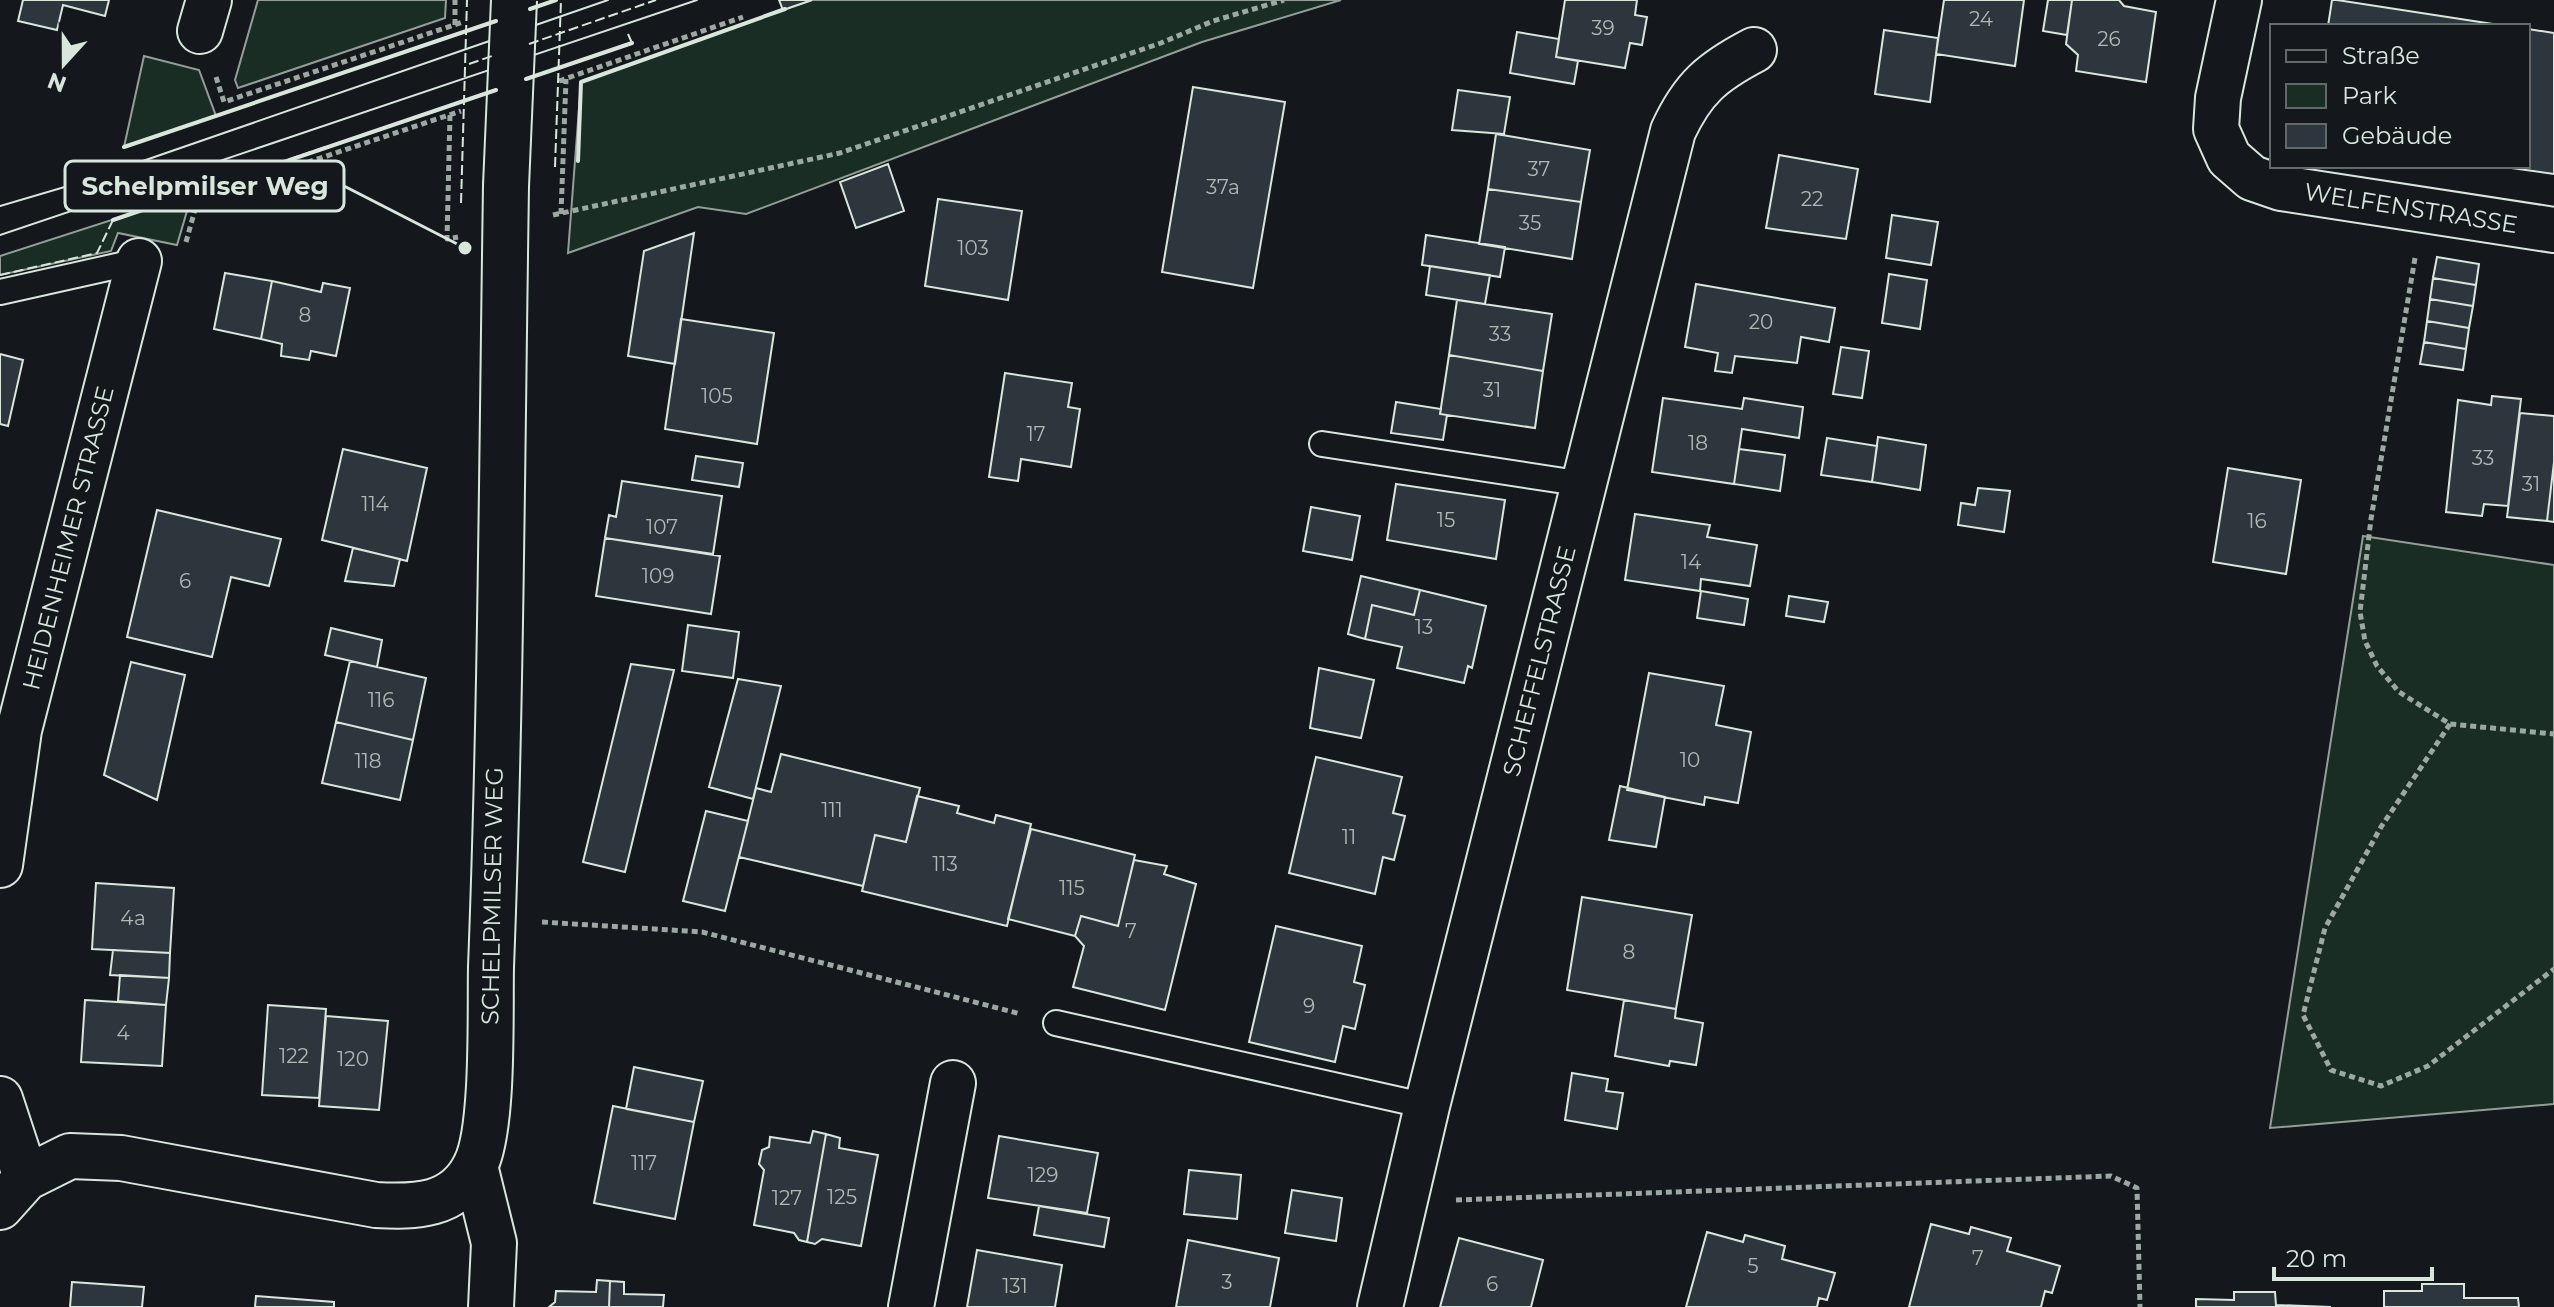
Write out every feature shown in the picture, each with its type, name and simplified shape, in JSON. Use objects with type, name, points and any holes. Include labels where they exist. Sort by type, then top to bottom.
[{"type":"street","name":"SCHELPMILSER WEG","points":[[491,1307],[494,1243],[475,1166],[485,1123],[493,920],[506,206],[514,0]]},
{"type":"street","name":"WELFENSTRASSE","points":[[2239,0],[2218,98],[2216,129],[2229,158],[2252,178],[2281,188],[2554,230]]},
{"type":"street","name":"SCHEFFELSTRASSE","points":[[1380,1307],[1427,1106],[1673,131],[1687,100],[1712,74],[1754,50]]},
{"type":"street","name":"HEIDENHEIMER STRASSE","points":[[0,865],[19,730],[139,261]]},
{"type":"street","points":[[911,1307],[953,1083]]},
{"type":"street","points":[[0,1099],[9,1183]]},
{"type":"street","name":"SCHELPMILSER WEG","points":[[9,1183],[70,1156],[121,1158],[376,1205],[418,1207],[450,1195],[475,1166]]},
{"type":"lane","points":[[0,292],[139,261]]},
{"type":"lane","points":[[1322,444],[1584,484]]},
{"type":"lane","points":[[1056,1023],[1427,1106]]},
{"type":"path","points":[[205,16],[224,102],[455,25],[455,0]]},
{"type":"path","points":[[506,206],[561,214],[840,153],[1161,43],[1213,21],[1284,0]]},
{"type":"path","points":[[561,214],[566,79],[743,17]]},
{"type":"path","points":[[139,261],[184,249],[198,199],[450,115],[447,201]]},
{"type":"path","points":[[2423,210],[2371,519],[2360,612],[2365,641],[2377,666],[2399,692],[2450,724],[2554,734]]},
{"type":"path","points":[[2450,724],[2381,827],[2325,928],[2303,1015],[2331,1070],[2381,1086],[2428,1066],[2554,969]]},
{"type":"path","points":[[493,920],[702,932],[1056,1023]]},
{"type":"path","points":[[1407,1196],[1431,1200],[1600,1196],[2111,1176],[2137,1188],[2140,1307]]},
{"type":"green space","points":[[258,0],[446,0],[445,18],[238,88],[235,80]]},
{"type":"green space","points":[[812,0],[1341,0],[1202,42],[746,214],[698,207],[568,253],[581,82]]},
{"type":"green space","points":[[144,56],[199,70],[216,116],[124,147]]},
{"type":"green space","points":[[192,194],[177,245],[118,233],[111,251],[0,275],[0,256]]},
{"type":"green space","points":[[2363,536],[2554,565],[2554,1104],[2270,1128]]},
{"type":"building","points":[[23,0],[109,0],[105,16],[63,5],[57,30],[18,21]]},
{"type":"building","points":[[779,0],[812,0],[783,10]]},
{"type":"building","points":[[1565,0],[1637,0],[1635,15],[1647,17],[1642,45],[1630,43],[1625,68],[1556,57]]},
{"type":"building","points":[[1944,0],[2024,0],[2015,66],[1936,54]]},
{"type":"building","points":[[2048,0],[2072,0],[2067,35],[2043,31]]},
{"type":"building","points":[[2072,0],[2119,0],[2124,6],[2156,12],[2146,82],[2076,71],[2078,55],[2066,44]]},
{"type":"building","points":[[2332,0],[2337,0],[2493,24],[2328,24]]},
{"type":"building","points":[[2530,29],[2554,33],[2554,174],[2511,168],[2530,168]]},
{"type":"building","points":[[1884,30],[1938,38],[1930,102],[1875,94]]},
{"type":"building","points":[[1517,32],[1559,39],[1556,57],[1578,61],[1574,84],[1510,73]]},
{"type":"building","points":[[1193,87],[1285,102],[1253,288],[1162,272]]},
{"type":"building","points":[[1458,90],[1510,97],[1504,134],[1452,130]]},
{"type":"building","points":[[1496,134],[1590,150],[1581,202],[1488,189]]},
{"type":"building","points":[[1779,155],[1858,169],[1846,239],[1766,228]]},
{"type":"building","points":[[888,164],[904,211],[856,228],[840,182]]},
{"type":"building","points":[[1488,189],[1581,202],[1572,259],[1479,244]]},
{"type":"building","points":[[938,199],[1022,211],[1008,300],[925,286]]},
{"type":"building","points":[[1892,215],[1938,222],[1931,265],[1886,258]]},
{"type":"building","points":[[694,233],[675,364],[628,356],[644,251]]},
{"type":"building","points":[[1426,235],[1505,247],[1500,277],[1422,265]]},
{"type":"building","points":[[2437,257],[2479,264],[2476,285],[2433,278]]},
{"type":"building","points":[[1430,266],[1490,275],[1485,304],[1426,295]]},
{"type":"building","points":[[225,273],[272,281],[261,339],[214,329]]},
{"type":"building","points":[[1889,274],[1927,280],[1920,329],[1882,323]]},
{"type":"building","points":[[2433,278],[2476,285],[2473,306],[2430,299]]},
{"type":"building","points":[[272,281],[321,292],[323,283],[350,288],[336,356],[311,351],[309,360],[281,356],[282,344],[261,339]]},
{"type":"building","points":[[1696,284],[1835,308],[1829,342],[1801,337],[1797,363],[1735,356],[1732,373],[1715,371],[1718,353],[1685,347]]},
{"type":"building","points":[[2430,299],[2473,306],[2469,328],[2427,321]]},
{"type":"building","points":[[1457,300],[1552,314],[1543,371],[1449,355]]},
{"type":"building","points":[[681,319],[774,333],[757,444],[665,429]]},
{"type":"building","points":[[2427,321],[2469,328],[2466,349],[2424,342]]},
{"type":"building","points":[[2424,342],[2466,349],[2463,370],[2420,364]]},
{"type":"building","points":[[1841,347],[1869,351],[1862,398],[1833,394]]},
{"type":"building","points":[[0,354],[23,360],[8,426],[0,424]]},
{"type":"building","points":[[1449,355],[1543,371],[1535,428],[1440,414]]},
{"type":"building","points":[[1005,373],[1072,383],[1068,407],[1080,409],[1071,467],[1021,459],[1018,481],[989,477]]},
{"type":"building","points":[[2492,396],[2521,399],[2508,506],[2484,504],[2482,516],[2446,512],[2458,400],[2491,405]]},
{"type":"building","points":[[1663,398],[1742,409],[1744,398],[1803,407],[1799,438],[1742,429],[1734,484],[1652,472]]},
{"type":"building","points":[[1396,402],[1441,409],[1440,414],[1447,415],[1443,440],[1391,433]]},
{"type":"building","points":[[2520,413],[2554,416],[2554,462],[2547,521],[2507,517]]},
{"type":"building","points":[[1878,437],[1926,445],[1920,490],[1872,482]]},
{"type":"building","points":[[1827,438],[1877,446],[1872,482],[1821,475]]},
{"type":"building","points":[[343,449],[427,468],[407,561],[322,540]]},
{"type":"building","points":[[1739,449],[1785,455],[1780,491],[1734,484]]},
{"type":"building","points":[[696,456],[743,463],[739,487],[692,480]]},
{"type":"building","points":[[2554,462],[2554,522],[2547,521]]},
{"type":"building","points":[[2228,468],[2301,480],[2286,574],[2213,562]]},
{"type":"building","points":[[622,481],[722,496],[713,554],[605,538],[609,515],[616,517]]},
{"type":"building","points":[[1396,484],[1505,500],[1496,559],[1387,540]]},
{"type":"building","points":[[1978,488],[2010,491],[2004,532],[1958,525],[1961,503],[1975,505]]},
{"type":"building","points":[[1311,507],[1360,516],[1352,560],[1303,551]]},
{"type":"building","points":[[157,510],[281,539],[269,586],[231,577],[212,657],[127,637]]},
{"type":"building","points":[[1635,514],[1710,525],[1707,537],[1757,545],[1750,586],[1701,579],[1700,591],[1625,580]]},
{"type":"building","points":[[605,538],[720,556],[711,614],[596,596]]},
{"type":"building","points":[[353,548],[400,559],[394,586],[345,581]]},
{"type":"building","points":[[1361,576],[1420,590],[1414,615],[1372,605],[1365,639],[1348,634]]},
{"type":"building","points":[[1420,590],[1486,606],[1472,668],[1468,666],[1464,683],[1397,668],[1402,647],[1365,639],[1372,605],[1414,615]]},
{"type":"building","points":[[1701,591],[1748,599],[1744,625],[1697,618]]},
{"type":"building","points":[[1789,596],[1828,602],[1824,622],[1786,616]]},
{"type":"building","points":[[688,625],[739,632],[733,678],[682,671]]},
{"type":"building","points":[[331,628],[382,640],[377,667],[325,655]]},
{"type":"building","points":[[350,661],[426,678],[413,740],[336,722]]},
{"type":"building","points":[[131,662],[185,675],[157,800],[104,775]]},
{"type":"building","points":[[631,664],[674,670],[625,872],[583,862]]},
{"type":"building","points":[[1319,668],[1374,680],[1361,738],[1310,728]]},
{"type":"building","points":[[1649,673],[1724,686],[1716,725],[1751,732],[1738,803],[1705,797],[1704,805],[1627,790]]},
{"type":"building","points":[[738,679],[781,686],[753,799],[709,787]]},
{"type":"building","points":[[336,722],[413,740],[400,800],[322,783]]},
{"type":"building","points":[[781,754],[920,788],[906,842],[875,835],[863,886],[739,857],[756,788],[771,792]]},
{"type":"building","points":[[1316,757],[1402,777],[1393,813],[1405,816],[1394,860],[1383,857],[1375,894],[1289,873]]},
{"type":"building","points":[[1620,786],[1665,797],[1656,847],[1609,840]]},
{"type":"building","points":[[917,796],[959,806],[957,813],[994,823],[996,815],[1031,824],[1007,926],[862,891],[875,835],[906,842]]},
{"type":"building","points":[[706,811],[748,821],[725,911],[683,901]]},
{"type":"building","points":[[1031,829],[1135,855],[1118,926],[1081,916],[1075,936],[1008,919]]},
{"type":"building","points":[[1134,860],[1167,866],[1164,874],[1196,884],[1165,1010],[1073,987],[1084,946],[1075,936],[1081,916],[1118,926]]},
{"type":"building","points":[[96,883],[174,888],[170,953],[92,949]]},
{"type":"building","points":[[1582,897],[1692,915],[1676,1009],[1567,990]]},
{"type":"building","points":[[1276,926],[1362,946],[1354,982],[1365,985],[1355,1029],[1343,1026],[1335,1062],[1249,1042]]},
{"type":"building","points":[[113,950],[170,953],[169,978],[110,975]]},
{"type":"building","points":[[120,975],[169,978],[166,1005],[118,1001]]},
{"type":"building","points":[[85,1000],[166,1005],[162,1066],[81,1062]]},
{"type":"building","points":[[1624,1000],[1676,1009],[1675,1018],[1703,1023],[1696,1065],[1670,1061],[1669,1066],[1615,1056]]},
{"type":"building","points":[[268,1005],[326,1009],[319,1098],[262,1095]]},
{"type":"building","points":[[326,1016],[388,1021],[379,1110],[319,1106]]},
{"type":"building","points":[[634,1067],[703,1081],[694,1122],[626,1109]]},
{"type":"building","points":[[1572,1073],[1608,1079],[1606,1091],[1623,1093],[1617,1129],[1565,1120]]},
{"type":"building","points":[[613,1106],[694,1122],[675,1219],[594,1203]]},
{"type":"building","points":[[813,1131],[826,1134],[807,1242],[799,1240],[794,1233],[754,1225],[764,1170],[759,1164],[762,1150],[769,1147],[770,1137],[810,1143]]},
{"type":"building","points":[[826,1134],[840,1138],[839,1148],[878,1155],[861,1246],[822,1239],[815,1244],[807,1242]]},
{"type":"building","points":[[999,1136],[1098,1153],[1087,1213],[988,1198]]},
{"type":"building","points":[[1189,1170],[1241,1175],[1237,1219],[1184,1214]]},
{"type":"building","points":[[1292,1190],[1342,1198],[1336,1241],[1285,1233]]},
{"type":"building","points":[[1039,1206],[1109,1218],[1104,1247],[1034,1235]]},
{"type":"building","points":[[1931,1224],[1969,1234],[1971,1227],[2011,1238],[2007,1251],[2060,1266],[2052,1293],[2045,1291],[2041,1307],[1909,1307]]},
{"type":"building","points":[[1707,1232],[1743,1242],[1745,1235],[1785,1246],[1782,1259],[1835,1273],[1827,1300],[1819,1298],[1817,1307],[1686,1307]]},
{"type":"building","points":[[1459,1238],[1543,1260],[1531,1307],[1440,1307]]},
{"type":"building","points":[[1188,1240],[1279,1258],[1270,1307],[1176,1307]]},
{"type":"building","points":[[977,1250],[1062,1265],[1055,1307],[967,1307]]},
{"type":"building","points":[[597,1280],[610,1281],[609,1307],[549,1307],[555,1302],[556,1291],[596,1292]]},
{"type":"building","points":[[610,1281],[624,1282],[624,1294],[664,1295],[663,1307],[609,1307]]},
{"type":"building","points":[[72,1282],[144,1287],[142,1307],[70,1307]]},
{"type":"building","points":[[2422,1284],[2464,1284],[2464,1298],[2518,1298],[2519,1307],[2384,1307],[2384,1291],[2422,1291]]},
{"type":"building","points":[[2234,1292],[2275,1292],[2276,1305],[2331,1307],[2196,1307],[2196,1299],[2234,1300]]},
{"type":"building","points":[[256,1296],[334,1302],[334,1307],[255,1307]]},
{"type":"tram line","points":[[0,206],[85,181],[608,0]]},
{"type":"tram line","points":[[0,235],[697,0]]},
{"type":"fence","points":[[461,203],[467,0]]},
{"type":"fence","points":[[529,9],[556,0]]},
{"type":"fence","points":[[555,167],[561,0]]},
{"type":"fence","points":[[529,44],[656,0]]},
{"type":"fence","points":[[124,147],[495,21]]},
{"type":"fence","points":[[628,34],[632,43]]},
{"type":"fence","points":[[469,64],[495,55]]},
{"type":"fence","points":[[0,275],[97,253],[113,220],[325,147]]},
{"type":"wall","points":[[530,9],[556,0]]},
{"type":"wall","points":[[578,161],[581,82],[785,9]]},
{"type":"wall","points":[[124,147],[496,21]]},
{"type":"wall","points":[[526,79],[632,43]]},
{"type":"wall","points":[[113,220],[496,90]]},
{"type":"place","name":"Schelpmilser Weg","points":[[465,248]]}]
